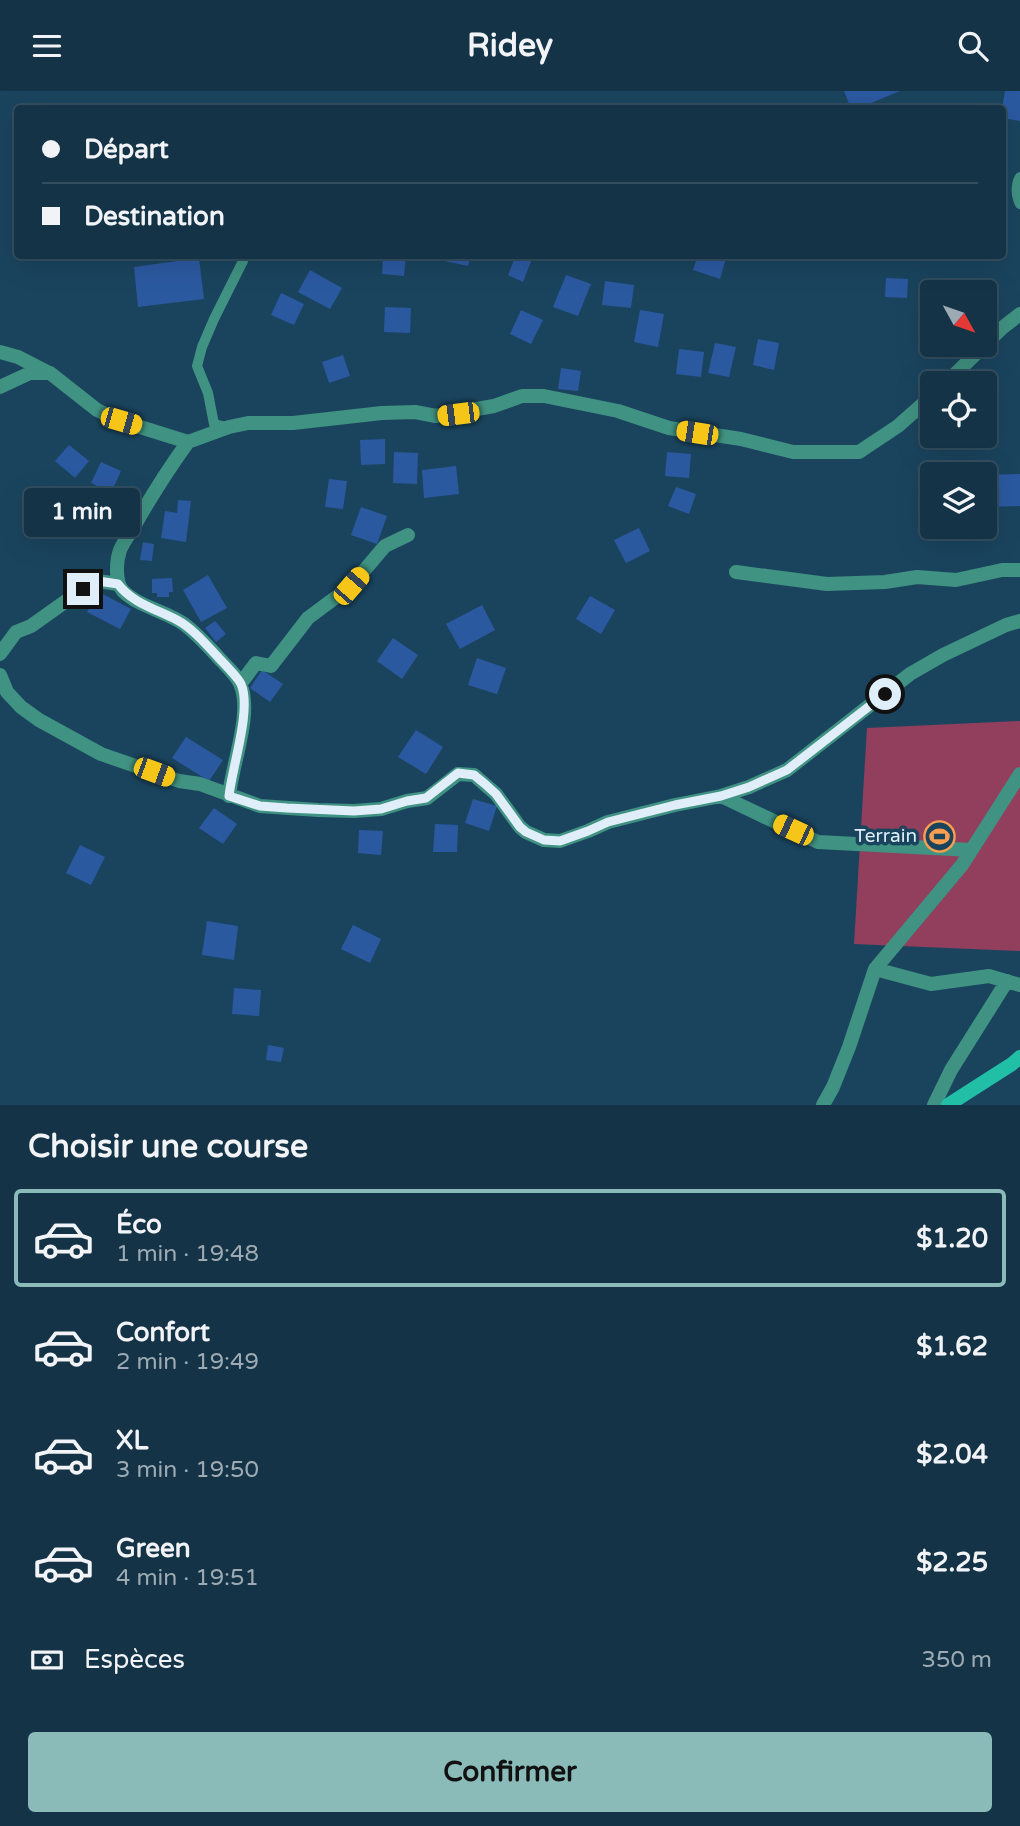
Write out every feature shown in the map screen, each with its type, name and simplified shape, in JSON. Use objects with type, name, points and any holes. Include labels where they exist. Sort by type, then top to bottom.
[{"type":"main road","points":[[948,1105],[1020,1057]]},
{"type":"street","points":[[958,371],[1020,314]]},
{"type":"street","points":[[0,352],[18,357],[50,373],[97,410],[121,421],[188,442]]},
{"type":"street","points":[[0,387],[30,373],[50,373]]},
{"type":"street","points":[[229,796],[244,719],[241,683],[183,623],[150,609],[124,592],[118,584],[120,551],[149,499],[188,442],[248,423],[293,423],[382,413],[415,412],[436,416],[494,406],[522,396],[544,396],[618,411],[669,428],[741,439],[793,452],[859,452],[898,426],[920,407]]},
{"type":"street","points":[[241,683],[256,663],[271,666],[308,618],[351,586],[385,546],[408,535]]},
{"type":"street","points":[[736,572],[827,583],[885,582],[917,577],[956,580],[1002,570],[1020,570]]},
{"type":"street","points":[[0,654],[16,632],[31,626],[83,589],[98,581],[118,584]]},
{"type":"street","points":[[0,675],[7,692],[21,707],[101,754],[179,781],[200,784],[260,806],[354,811],[381,809],[426,798],[458,773],[474,775],[496,794],[526,832],[544,840],[560,841],[608,822],[721,796],[787,770],[910,674],[943,655],[1020,621]]},
{"type":"street","points":[[823,1105],[849,1047],[875,969],[962,865],[1020,774]]},
{"type":"street","points":[[721,796],[818,842],[971,850]]},
{"type":"street","points":[[875,969],[931,984],[989,976],[1014,983],[951,1070],[934,1105]]},
{"type":"lane","points":[[1020,177],[1017,181],[1017,198],[1020,204]]},
{"type":"lane","points":[[229,427],[214,424],[208,393],[197,366],[214,319],[243,261]]},
{"type":"shaded area","name":"Terrain","points":[[1020,721],[1020,951],[854,944],[867,728]]},
{"type":"building","points":[[844,91],[900,91],[867,105],[849,105]]},
{"type":"building","points":[[1005,91],[1020,91],[1020,121],[1006,119],[1006,105],[1003,105]]},
{"type":"building","points":[[199,259],[204,299],[138,307],[134,267]]},
{"type":"building","points":[[383,259],[406,259],[404,276],[382,274]]},
{"type":"building","points":[[444,259],[470,259],[468,266]]},
{"type":"building","points":[[514,259],[532,259],[523,282],[508,275]]},
{"type":"building","points":[[697,259],[726,259],[720,279],[693,270]]},
{"type":"building","points":[[310,270],[342,288],[330,309],[298,292]]},
{"type":"building","points":[[566,275],[591,284],[578,316],[553,307]]},
{"type":"building","points":[[886,278],[908,279],[907,298],[885,297]]},
{"type":"building","points":[[605,281],[634,285],[631,308],[602,305]]},
{"type":"building","points":[[281,293],[304,304],[294,325],[271,315]]},
{"type":"building","points":[[385,307],[411,308],[410,333],[384,332]]},
{"type":"building","points":[[521,310],[543,320],[531,344],[510,334]]},
{"type":"building","points":[[640,310],[664,314],[658,347],[634,342]]},
{"type":"building","points":[[758,339],[779,343],[774,370],[753,365]]},
{"type":"building","points":[[715,343],[736,347],[729,377],[708,373]]},
{"type":"building","points":[[679,349],[704,352],[701,377],[676,374]]},
{"type":"building","points":[[343,355],[350,376],[329,383],[322,362]]},
{"type":"building","points":[[561,368],[581,371],[578,391],[558,389]]},
{"type":"building","points":[[385,439],[385,464],[361,465],[360,440]]},
{"type":"building","points":[[69,445],[89,461],[75,478],[55,461]]},
{"type":"building","points":[[394,452],[418,453],[417,484],[393,483]]},
{"type":"building","points":[[667,452],[691,454],[689,478],[665,476]]},
{"type":"building","points":[[101,462],[121,471],[111,493],[91,483]]},
{"type":"building","points":[[456,466],[459,494],[424,498],[422,470]]},
{"type":"building","points":[[1020,474],[1020,506],[997,507],[997,475]]},
{"type":"building","points":[[329,479],[347,481],[343,509],[325,507]]},
{"type":"building","points":[[676,487],[696,494],[689,514],[668,506]]},
{"type":"building","points":[[178,500],[191,501],[186,542],[161,538],[165,511],[177,513]]},
{"type":"building","points":[[361,507],[387,516],[377,544],[351,535]]},
{"type":"building","points":[[639,528],[650,551],[626,563],[614,540]]},
{"type":"building","points":[[143,542],[154,544],[152,561],[140,560]]},
{"type":"building","points":[[208,575],[227,608],[201,622],[183,590]]},
{"type":"building","points":[[172,578],[173,592],[169,592],[169,597],[157,597],[157,593],[152,593],[152,579]]},
{"type":"building","points":[[97,591],[131,609],[120,629],[87,612]]},
{"type":"building","points":[[590,596],[615,610],[601,634],[576,619]]},
{"type":"building","points":[[482,605],[495,630],[460,649],[446,624]]},
{"type":"building","points":[[215,621],[226,634],[216,642],[205,628]]},
{"type":"building","points":[[393,638],[418,655],[402,679],[377,661]]},
{"type":"building","points":[[477,658],[506,668],[497,694],[468,685]]},
{"type":"building","points":[[262,670],[283,684],[270,702],[250,688]]},
{"type":"building","points":[[416,730],[443,747],[426,774],[398,757]]},
{"type":"building","points":[[186,737],[223,760],[209,781],[172,758]]},
{"type":"building","points":[[473,799],[497,806],[489,831],[465,823]]},
{"type":"building","points":[[214,808],[237,824],[223,844],[199,828]]},
{"type":"building","points":[[435,824],[458,825],[457,852],[433,852]]},
{"type":"building","points":[[359,830],[383,831],[381,855],[358,853]]},
{"type":"building","points":[[80,845],[105,857],[91,885],[66,873]]},
{"type":"building","points":[[207,921],[238,926],[234,960],[202,955]]},
{"type":"building","points":[[353,925],[381,939],[370,963],[341,949]]},
{"type":"building","points":[[234,988],[261,990],[259,1016],[232,1014]]},
{"type":"building","points":[[268,1045],[284,1048],[281,1062],[266,1060]]},
{"type":"place","name":"Terrain","points":[[940,836]]},
{"type":"route","points":[[83,589],[98,581],[118,584],[124,592],[150,609],[183,623],[241,683],[244,719],[229,796],[260,806],[354,811],[381,809],[426,798],[458,773],[474,775],[496,794],[526,832],[544,840],[560,841],[636,814],[721,796],[787,770],[885,694]]}]
